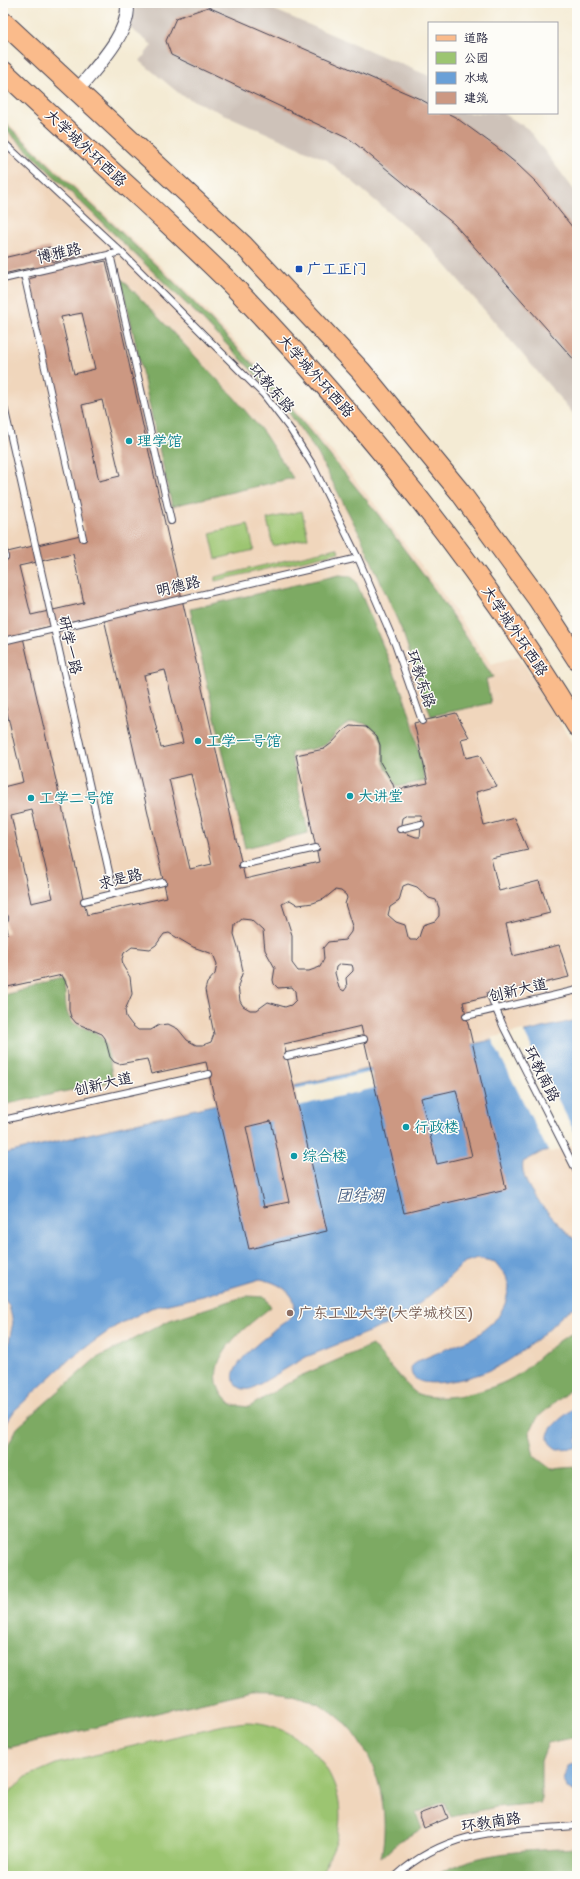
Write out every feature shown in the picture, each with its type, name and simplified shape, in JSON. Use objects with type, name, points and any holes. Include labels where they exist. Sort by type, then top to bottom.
[{"type":"main road","points":[[3,22],[243,245],[361,371],[460,492],[538,599],[577,659]]},
{"type":"main road","name":"大学城外环西路","points":[[3,71],[218,271],[334,395],[396,468],[470,565],[517,632],[577,726]]},
{"type":"street","points":[[77,91],[120,35],[128,8],[127,3]]},
{"type":"lane","name":"环教东路","points":[[3,142],[121,252],[264,395],[312,464],[358,558],[395,644],[422,721]]},
{"type":"lane","name":"博雅路","points":[[3,279],[121,252]]},
{"type":"lane","points":[[110,254],[171,521]]},
{"type":"lane","points":[[24,274],[84,538]]},
{"type":"lane","name":"研学一路","points":[[3,402],[114,894]]},
{"type":"lane","points":[[3,547],[5,557]]},
{"type":"lane","name":"明德路","points":[[3,641],[358,558]]},
{"type":"lane","points":[[400,829],[421,824]]},
{"type":"lane","points":[[242,865],[316,848]]},
{"type":"lane","name":"求是路","points":[[84,901],[163,882]]},
{"type":"lane","name":"创新大道","points":[[466,1016],[577,990]]},
{"type":"lane","points":[[490,996],[495,1009]]},
{"type":"lane","name":"环教南路","points":[[495,1009],[577,1172]]},
{"type":"lane","points":[[287,1056],[364,1039]]},
{"type":"lane","name":"创新大道","points":[[3,1120],[209,1074]]},
{"type":"lane","name":"环教南路","points":[[396,1876],[412,1862],[437,1847],[467,1836],[494,1832],[577,1826]]},
{"type":"shaded area","points":[[138,3],[258,3],[428,76],[428,114],[505,114],[528,129],[577,194],[577,418],[431,248],[327,160],[181,95],[140,61],[152,45],[125,24]]},
{"type":"shaded area","name":"广东工业大学(大学城校区)","points":[[3,118],[184,288],[253,360],[319,435],[381,512],[441,591],[491,664],[519,656],[577,750],[577,1876],[3,1876]]},
{"type":"green space","points":[[3,121],[177,285],[267,379],[377,513],[437,593],[493,677],[486,679],[491,703],[431,716],[403,633],[360,535],[318,454],[289,413],[268,387],[201,318],[3,127]]},
{"type":"green space","points":[[121,278],[233,396],[263,432],[293,478],[172,506]]},
{"type":"green space","points":[[302,511],[308,538],[273,546],[267,519]]},
{"type":"green space","points":[[248,524],[254,550],[216,559],[210,533]]},
{"type":"green space","points":[[337,548],[339,552],[215,581],[215,577]]},
{"type":"green space","points":[[339,575],[351,576],[356,582],[400,686],[412,721],[425,781],[397,787],[384,763],[382,744],[377,732],[368,725],[357,722],[351,723],[339,730],[324,745],[291,753],[308,833],[245,848],[190,609]]},
{"type":"green space","points":[[62,981],[65,990],[66,1008],[69,1017],[76,1024],[96,1033],[103,1039],[109,1057],[113,1081],[3,1105],[3,995]]},
{"type":"green space","points":[[246,1296],[265,1297],[271,1307],[230,1343],[218,1366],[217,1378],[221,1393],[232,1405],[249,1407],[298,1377],[372,1345],[402,1380],[418,1394],[429,1397],[443,1397],[472,1393],[501,1384],[513,1378],[556,1343],[577,1332],[577,1384],[538,1417],[529,1433],[534,1456],[551,1469],[577,1467],[577,1737],[548,1743],[541,1761],[541,1803],[496,1807],[451,1817],[444,1802],[416,1813],[422,1829],[401,1840],[381,1858],[384,1835],[384,1812],[380,1789],[373,1767],[363,1746],[349,1727],[332,1712],[304,1697],[274,1691],[251,1691],[3,1749],[3,1456],[17,1428],[95,1359],[170,1320]]},
{"type":"green space","points":[[246,1722],[266,1724],[284,1731],[301,1741],[316,1754],[327,1770],[335,1788],[340,1808],[338,1834],[331,1855],[323,1870],[324,1876],[3,1876],[3,1801],[8,1794],[26,1777],[56,1764],[224,1725]]},
{"type":"green space","points":[[577,1848],[577,1876],[435,1876],[451,1867],[468,1861],[504,1853]]},
{"type":"water","name":"团结湖","points":[[577,1020],[577,1142],[538,1154],[523,1162],[523,1172],[533,1194],[551,1216],[577,1242],[577,1306],[563,1315],[544,1333],[514,1357],[483,1373],[453,1381],[427,1383],[417,1380],[411,1372],[412,1365],[418,1361],[470,1339],[479,1334],[498,1317],[505,1304],[509,1288],[506,1276],[495,1262],[478,1258],[465,1262],[430,1295],[405,1315],[381,1327],[306,1357],[253,1388],[240,1388],[235,1383],[234,1379],[235,1370],[237,1367],[251,1349],[289,1318],[295,1308],[293,1299],[286,1290],[269,1281],[260,1279],[203,1296],[151,1308],[116,1326],[72,1357],[15,1410],[3,1427],[3,1354],[9,1342],[13,1322],[9,1306],[3,1297],[3,1154]]},
{"type":"water","points":[[577,1406],[577,1448],[557,1449],[550,1444],[548,1438],[549,1432],[559,1420]]},
{"type":"water","points":[[577,1762],[577,1793],[567,1788],[564,1780],[568,1766]]},
{"type":"pier","points":[[523,1030],[577,1137],[577,1144],[549,1153],[491,1038]]},
{"type":"pier","points":[[371,1072],[375,1088],[298,1106],[294,1089]]},
{"type":"building","points":[[208,7],[420,99],[428,103],[428,114],[449,114],[455,117],[517,164],[537,183],[577,233],[577,363],[454,224],[351,140],[171,55],[166,41],[176,18]]},
{"type":"building","points":[[50,247],[53,262],[94,253],[96,263],[106,261],[245,879],[319,862],[296,755],[324,749],[350,726],[366,727],[377,737],[380,745],[380,762],[395,790],[428,783],[414,723],[456,713],[469,737],[461,739],[466,758],[479,755],[497,786],[476,792],[484,826],[514,818],[528,850],[491,858],[499,891],[539,881],[550,913],[506,924],[513,956],[559,945],[569,977],[463,1002],[506,1189],[404,1213],[361,1026],[284,1044],[327,1231],[249,1249],[206,1062],[151,1074],[147,1059],[119,1064],[114,1062],[110,1057],[105,1038],[102,1034],[76,1023],[71,1017],[69,1010],[69,989],[62,975],[3,988],[3,935],[8,933],[3,911],[3,787],[23,782],[5,704],[3,705],[3,553],[85,534],[28,279],[36,277],[34,267],[3,274],[3,258]],"holes":[[[82,313],[95,369],[74,374],[61,317]],[[102,400],[120,476],[99,481],[82,405]],[[73,554],[84,603],[31,615],[19,566]],[[103,614],[167,897],[87,915],[22,633]],[[165,670],[183,743],[161,748],[144,675]],[[191,774],[212,864],[190,869],[169,779]],[[32,810],[53,898],[31,903],[11,815]],[[407,815],[421,815],[422,817],[420,837],[400,831],[402,818]],[[408,884],[417,887],[429,898],[436,900],[439,908],[439,916],[435,921],[423,925],[419,937],[416,940],[410,940],[405,925],[396,922],[388,915],[390,907],[399,901],[403,886]],[[335,890],[341,891],[347,898],[345,904],[352,926],[351,932],[345,940],[328,942],[323,948],[324,959],[320,967],[309,971],[298,971],[292,963],[292,935],[282,904],[290,900],[298,905],[313,903],[324,899]],[[242,919],[251,920],[263,931],[265,950],[275,968],[273,980],[274,984],[278,988],[292,987],[295,991],[296,1000],[291,1005],[285,1007],[268,1002],[257,1010],[250,1010],[243,1006],[240,1001],[238,986],[243,971],[234,934],[235,925]],[[169,933],[193,947],[213,954],[217,964],[215,974],[207,983],[205,990],[214,1034],[211,1042],[203,1045],[196,1045],[187,1040],[178,1029],[168,1024],[159,1025],[151,1030],[138,1030],[126,1017],[125,1010],[132,994],[130,977],[123,966],[122,959],[124,953],[132,947],[150,949],[156,945],[164,934]],[[340,964],[352,965],[353,971],[346,978],[347,987],[344,991],[339,988],[335,973],[336,967]],[[456,1090],[472,1156],[437,1164],[421,1098]],[[271,1121],[289,1202],[264,1207],[246,1127]]]},
{"type":"building","points":[[443,1805],[448,1818],[424,1828],[419,1814]]},
{"type":"place","name":"广工正门","points":[[299,269]]},
{"type":"place","name":"理学馆","points":[[129,441]]},
{"type":"place","name":"工学一号馆","points":[[198,741]]},
{"type":"place","name":"大讲堂","points":[[350,796]]},
{"type":"place","name":"工学二号馆","points":[[31,798]]},
{"type":"place","name":"行政楼","points":[[406,1127]]},
{"type":"place","name":"综合楼","points":[[294,1156]]},
{"type":"place","name":"广东工业大学(大学城校区)","points":[[290,1313]]}]
